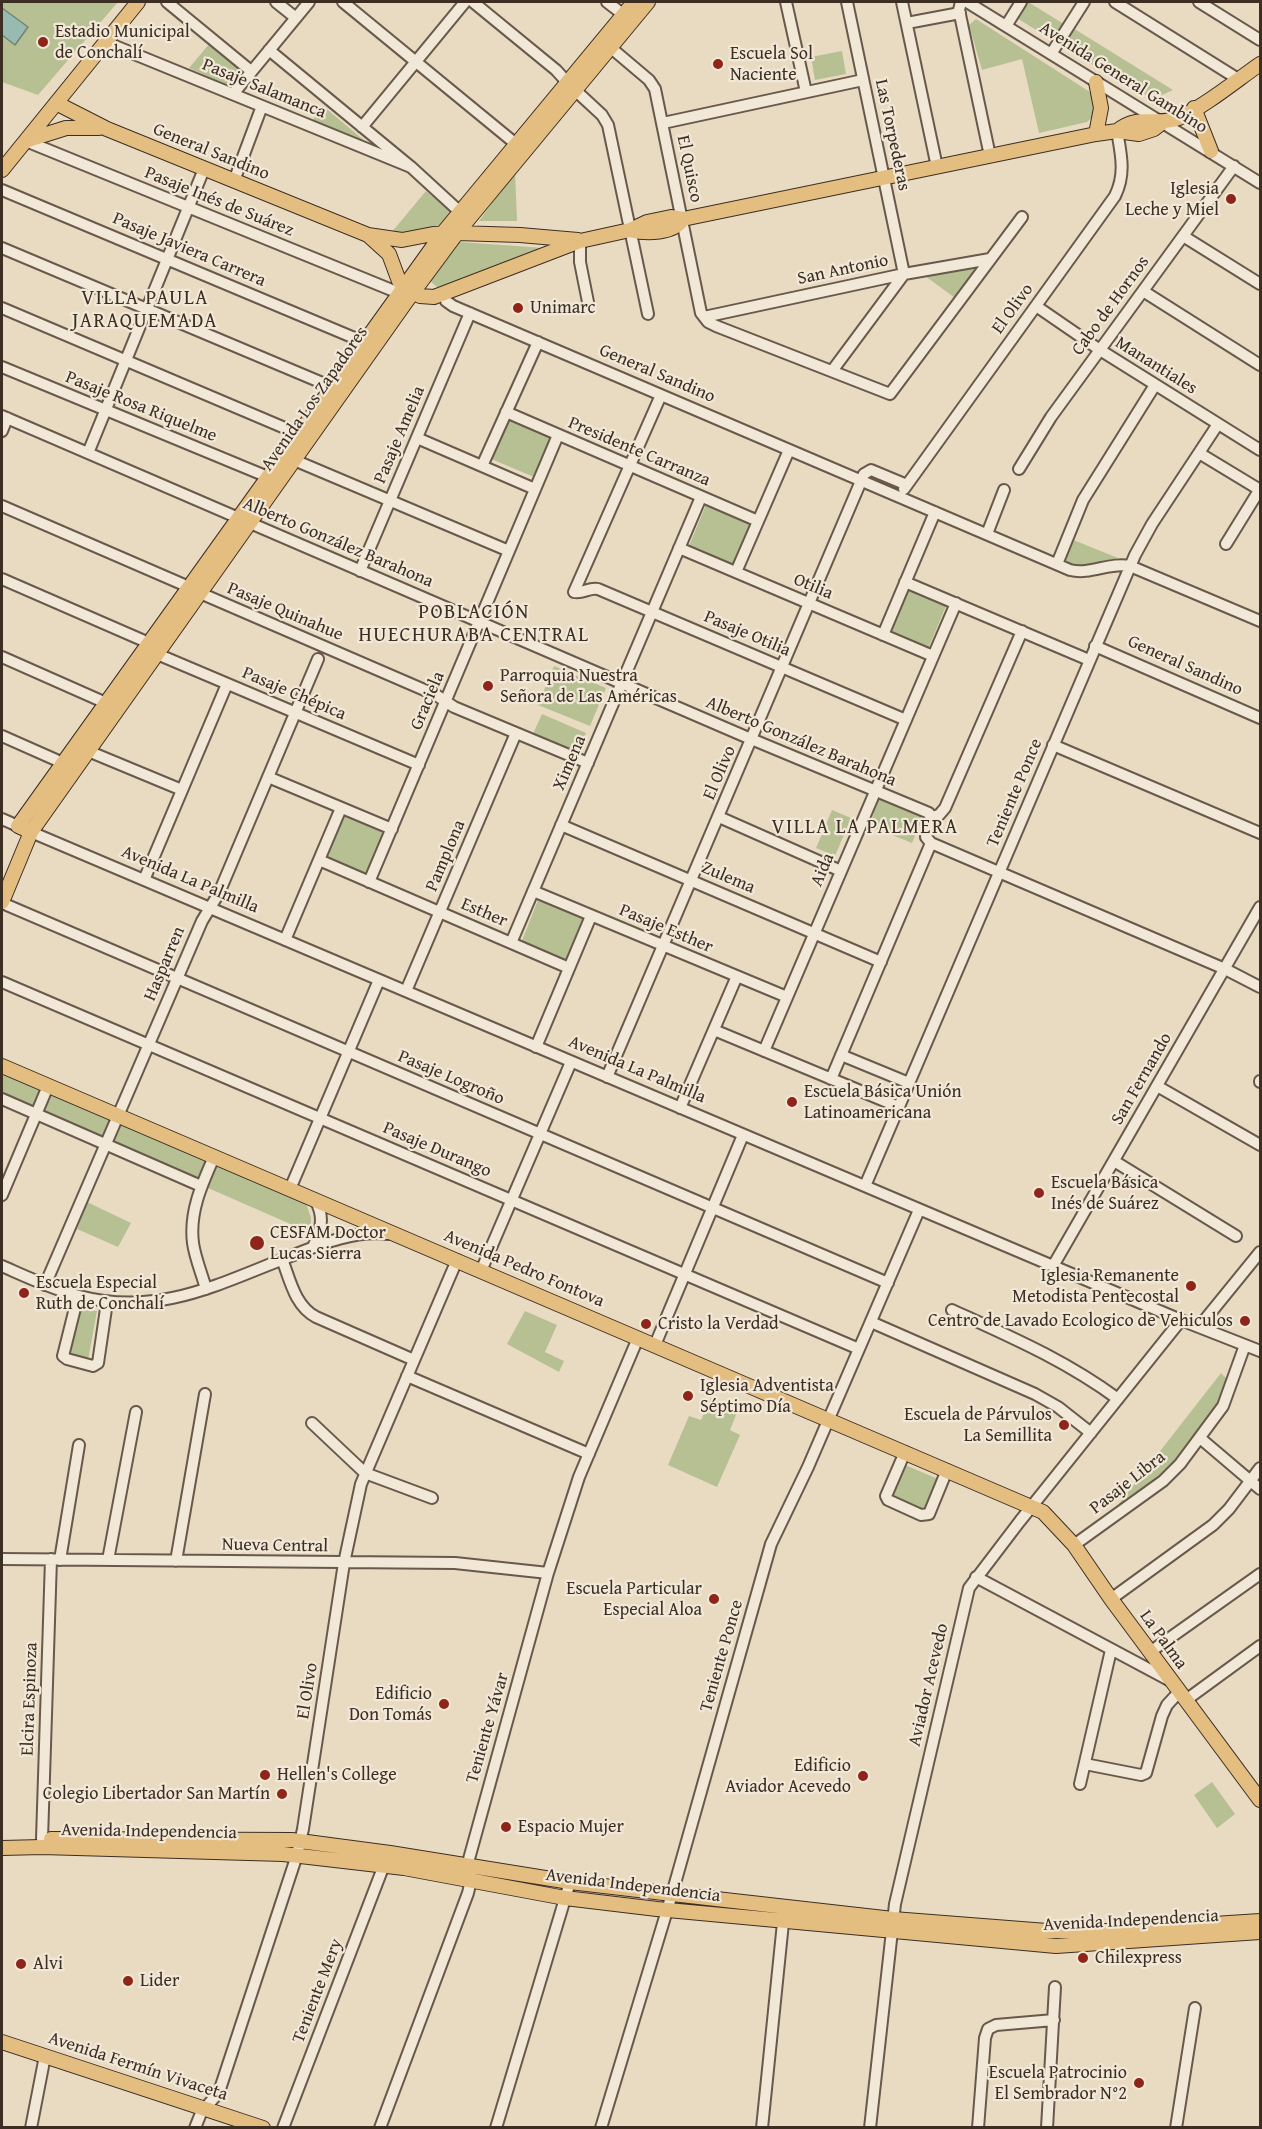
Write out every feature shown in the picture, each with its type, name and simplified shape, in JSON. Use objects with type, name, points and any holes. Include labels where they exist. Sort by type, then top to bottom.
[{"type":"main road","points":[[2,170],[138,2]]},
{"type":"main road","name":"Avenida Los Zapadores","points":[[25,829],[88,751],[153,648],[194,590],[244,521],[294,460],[442,234],[516,144],[610,47],[634,2]]},
{"type":"main road","name":"Avenida Los Zapadores","points":[[244,521],[268,477],[364,342],[405,291],[457,233],[627,18],[648,2]]},
{"type":"main road","points":[[439,296],[580,241],[630,230],[653,220],[671,216],[683,219],[1096,134],[1117,131],[1139,134],[1179,117],[1260,64]]},
{"type":"main road","points":[[1096,82],[1101,108],[1096,134]]},
{"type":"main road","name":"General Sandino","points":[[56,103],[107,129],[368,235],[402,240],[457,233],[580,241]]},
{"type":"main road","points":[[1194,108],[1211,152]]},
{"type":"main road","name":"General Sandino","points":[[26,141],[66,128],[107,129]]},
{"type":"main road","name":"General Sandino","points":[[368,235],[389,254],[405,291],[439,296]]},
{"type":"main road","points":[[546,238],[548,253]]},
{"type":"main road","name":"Avenida Los Zapadores","points":[[25,829],[63,763],[106,703],[153,648]]},
{"type":"main road","points":[[2,903],[25,829]]},
{"type":"main road","name":"Avenida Pedro Fontova","points":[[2,1066],[1032,1506]]},
{"type":"main road","name":"La Palma","points":[[1032,1506],[1049,1516],[1074,1545],[1111,1599],[1260,1800]]},
{"type":"main road","name":"Avenida Independencia","points":[[2,1839],[301,1840],[470,1873],[565,1898],[783,1922],[1056,1932],[1260,1921]]},
{"type":"main road","name":"Avenida Independencia","points":[[2,1848],[216,1851],[297,1855],[570,1882],[785,1907],[892,1925],[1056,1946],[1260,1932]]},
{"type":"main road","name":"Avenida Fermín Vivaceta","points":[[2,2042],[263,2127]]},
{"type":"street","points":[[166,2],[251,72]]},
{"type":"street","points":[[276,2],[296,18]]},
{"type":"street","points":[[233,94],[309,2]]},
{"type":"street","points":[[343,2],[516,144]]},
{"type":"street","points":[[362,127],[465,2]]},
{"type":"street","points":[[473,2],[556,70],[606,121],[648,314]]},
{"type":"street","points":[[607,2],[627,18]]},
{"type":"street","points":[[786,2],[806,92]]},
{"type":"street","name":"Las Torpederas","points":[[847,2],[904,274]]},
{"type":"street","points":[[902,2],[937,167]]},
{"type":"street","points":[[961,2],[960,13],[990,156]]},
{"type":"street","name":"Avenida General Gambino","points":[[967,2],[1260,183]]},
{"type":"street","points":[[1006,26],[1021,2]]},
{"type":"street","points":[[1051,54],[1084,2]]},
{"type":"street","points":[[1115,2],[1238,79]]},
{"type":"street","points":[[1199,2],[1260,40]]},
{"type":"street","points":[[907,23],[960,13]]},
{"type":"street","name":"Pasaje Salamanca","points":[[105,42],[411,167]]},
{"type":"street","name":"El Quisco","points":[[610,47],[653,84],[657,93],[704,317]]},
{"type":"street","points":[[269,50],[411,167],[460,212]]},
{"type":"street","points":[[663,123],[863,80]]},
{"type":"street","points":[[234,181],[262,106]]},
{"type":"street","name":"El Olivo","points":[[898,496],[1118,190],[1122,171],[1117,131]]},
{"type":"street","name":"Pasaje Inés de Suárez","points":[[26,141],[405,291]]},
{"type":"street","name":"Cabo de Hornos","points":[[1019,469],[1051,417],[1234,166]]},
{"type":"street","points":[[88,453],[204,169]]},
{"type":"street","name":"Pasaje Javiera Carrera","points":[[2,190],[364,342]]},
{"type":"street","points":[[704,317],[716,326],[890,394],[1022,217]]},
{"type":"street","points":[[1183,236],[1260,284]]},
{"type":"street","points":[[580,241],[580,262],[588,302]]},
{"type":"street","points":[[2,248],[332,387]]},
{"type":"street","name":"San Antonio","points":[[704,317],[904,274],[990,260]]},
{"type":"street","points":[[832,371],[904,274]]},
{"type":"street","points":[[1143,291],[1260,365]]},
{"type":"street","name":"General Sandino","points":[[439,296],[449,304],[1057,564],[1081,572],[1114,565],[1130,566],[1260,621]]},
{"type":"street","name":"Manantiales","points":[[1036,306],[1155,385],[1259,447]]},
{"type":"street","points":[[2,308],[299,434]]},
{"type":"street","name":"Pasaje Amelia","points":[[360,571],[470,313]]},
{"type":"street","points":[[482,466],[538,342]]},
{"type":"street","name":"Pasaje Rosa Riquelme","points":[[2,367],[268,477]]},
{"type":"street","points":[[1057,564],[1083,500],[1155,385]]},
{"type":"street","points":[[630,465],[661,395]]},
{"type":"street","name":"Presidente Carranza","points":[[506,412],[758,521]]},
{"type":"street","points":[[2,431],[4,417]]},
{"type":"street","name":"Alberto González Barahona","points":[[4,417],[752,740],[929,813],[931,817]]},
{"type":"street","name":"Teniente Ponce","points":[[865,1186],[1130,566],[1152,524],[1218,424]]},
{"type":"street","name":"Graciela","points":[[369,882],[558,435]]},
{"type":"street","points":[[417,438],[535,489]]},
{"type":"street","points":[[736,572],[789,450]]},
{"type":"street","points":[[1199,453],[1260,489],[1226,544]]},
{"type":"street","points":[[294,460],[509,551]]},
{"type":"street","name":"Pasaje Otilia","points":[[630,465],[574,592],[582,593],[598,589],[906,720]]},
{"type":"street","points":[[861,480],[866,472],[871,470],[907,485]]},
{"type":"street","name":"El Olivo","points":[[608,1077],[861,480]]},
{"type":"street","points":[[987,534],[1004,490]]},
{"type":"street","name":"Ximena","points":[[511,943],[701,496]]},
{"type":"street","name":"Pasaje Quinahue","points":[[2,506],[588,763]]},
{"type":"street","points":[[883,635],[935,512]]},
{"type":"street","name":"Otilia","points":[[679,548],[933,656]]},
{"type":"street","name":"Pasaje Chépica","points":[[2,579],[227,684],[419,765]]},
{"type":"street","points":[[905,582],[1089,660]]},
{"type":"street","name":"Aida","points":[[764,1051],[956,603]]},
{"type":"street","points":[[1022,631],[945,808],[939,814],[931,817],[926,834],[927,839],[931,843],[1225,969],[1260,987]]},
{"type":"street","name":"General Sandino","points":[[1095,646],[1260,718]]},
{"type":"street","points":[[2,657],[106,703]]},
{"type":"street","name":"Hasparren","points":[[45,1285],[202,921],[219,893],[318,658]]},
{"type":"street","points":[[144,880],[227,684]]},
{"type":"street","name":"Pamplona","points":[[406,991],[516,733]]},
{"type":"street","points":[[2,736],[63,763]]},
{"type":"street","points":[[1053,745],[1260,833]]},
{"type":"street","points":[[88,751],[182,790]]},
{"type":"street","points":[[268,777],[392,829]]},
{"type":"street","points":[[285,940],[342,808]]},
{"type":"street","points":[[718,817],[841,871]]},
{"type":"street","name":"Avenida La Palmilla","points":[[2,819],[919,1210],[1260,1351]]},
{"type":"street","name":"Zulema","points":[[561,825],[881,962]]},
{"type":"street","points":[[831,1079],[931,843]]},
{"type":"street","name":"Esther","points":[[319,860],[569,968]]},
{"type":"street","name":"Pasaje Esther","points":[[533,891],[787,997]]},
{"type":"street","name":"Pasaje Logroño","points":[[2,903],[888,1283]]},
{"type":"street","name":"San Fernando","points":[[1053,1266],[1260,907]]},
{"type":"street","points":[[536,1047],[591,916]]},
{"type":"street","points":[[680,1108],[737,976]]},
{"type":"street","points":[[290,1189],[379,980]]},
{"type":"street","name":"Pasaje Durango","points":[[2,982],[859,1349]]},
{"type":"street","points":[[714,1030],[899,1107]]},
{"type":"street","points":[[841,1055],[909,1083]]},
{"type":"street","points":[[481,1271],[571,1062]]},
{"type":"street","points":[[2,1196],[48,1086]]},
{"type":"street","points":[[1157,1086],[1260,1145]]},
{"type":"street","points":[[2,1099],[201,1186]]},
{"type":"street","points":[[655,1345],[743,1135]]},
{"type":"street","points":[[206,1289],[193,1244],[194,1211],[201,1186],[214,1157]]},
{"type":"street","points":[[1114,1161],[1236,1236]]},
{"type":"street","points":[[313,1247],[321,1230],[319,1206],[315,1200]]},
{"type":"street","name":"Teniente Ponce","points":[[601,2127],[672,1894],[771,1544],[808,1467],[919,1210]]},
{"type":"street","points":[[2,1266],[45,1285],[78,1296],[107,1302],[154,1302],[176,1299],[313,1247],[352,1236],[383,1233],[398,1235]]},
{"type":"street","points":[[1199,1327],[1259,1256]]},
{"type":"street","points":[[282,1259],[299,1302],[305,1310],[414,1360]]},
{"type":"street","name":"El Olivo","points":[[195,2127],[205,2108],[219,2092],[301,1840],[357,1498],[365,1473],[457,1260]]},
{"type":"street","points":[[78,1296],[63,1356],[93,1366],[98,1363],[107,1302]]},
{"type":"street","points":[[952,1310],[1052,1356],[1118,1399]]},
{"type":"street","name":"Aviador Acevedo","points":[[870,2127],[892,1925],[969,1588],[1181,1320]]},
{"type":"street","points":[[871,1322],[1035,1394],[1058,1407],[1091,1433]]},
{"type":"street","name":"Teniente Yávar","points":[[380,2127],[450,1945],[470,1873],[471,1852],[548,1573],[579,1478],[638,1338]]},
{"type":"street","name":"Pasaje Libra","points":[[1074,1545],[1163,1480],[1180,1464],[1223,1406],[1245,1345]]},
{"type":"street","points":[[407,1376],[589,1454]]},
{"type":"street","points":[[176,1561],[205,1394]]},
{"type":"street","points":[[108,1560],[135,1412]]},
{"type":"street","points":[[312,1423],[365,1473],[432,1498]]},
{"type":"street","points":[[1200,1438],[1260,1489]]},
{"type":"street","name":"Elcira Espinoza","points":[[42,1839],[55,1559],[79,1445]]},
{"type":"street","points":[[905,1452],[886,1496],[888,1500],[921,1515],[928,1514],[947,1470]]},
{"type":"street","points":[[1111,1599],[1213,1525],[1260,1468]]},
{"type":"street","name":"Nueva Central","points":[[2,1559],[475,1564],[548,1573]]},
{"type":"street","points":[[1150,1652],[1260,1574]]},
{"type":"street","points":[[976,1577],[1111,1650],[1179,1691]]},
{"type":"street","points":[[1080,1784],[1111,1650]]},
{"type":"street","points":[[1085,1764],[1141,1775],[1146,1773],[1162,1716],[1167,1705],[1179,1691],[1259,1651]]},
{"type":"street","name":"Teniente Mery","points":[[284,2127],[384,1865]]},
{"type":"street","points":[[496,2127],[570,1882]]},
{"type":"street","points":[[762,2127],[785,1907]]},
{"type":"street","points":[[1047,2127],[1055,1987]]},
{"type":"street","points":[[1176,2127],[1195,2008]]},
{"type":"street","points":[[978,2127],[985,2038],[988,2029],[996,2025],[1054,2020]]},
{"type":"street","points":[[31,2127],[45,2056]]},
{"type":"green space","name":"Estadio Municipal de Conchalí","points":[[2,2],[118,2],[38,95],[2,82]]},
{"type":"green space","points":[[1024,2],[1028,2],[1064,24],[1056,37],[1046,36],[1015,17]]},
{"type":"green space","points":[[976,19],[1090,92],[1095,99],[1094,116],[1087,122],[1039,133],[1022,59],[982,70],[969,25]]},
{"type":"green space","points":[[1073,28],[1173,90],[1153,99],[1072,53],[1067,49],[1065,42]]},
{"type":"green space","points":[[210,43],[241,69],[228,86],[189,68]]},
{"type":"green space","points":[[842,51],[846,74],[815,80],[811,57]]},
{"type":"green space","points":[[323,106],[371,146],[312,121]]},
{"type":"green space","points":[[515,171],[517,221],[479,221]]},
{"type":"green space","points":[[426,191],[451,212],[443,224],[408,237],[391,233]]},
{"type":"green space","points":[[460,242],[544,248],[439,289],[429,280]]},
{"type":"green space","points":[[978,265],[955,298],[925,276]]},
{"type":"green space","points":[[507,416],[552,435],[534,477],[489,458]]},
{"type":"green space","points":[[706,505],[752,524],[735,565],[689,546]]},
{"type":"green space","points":[[1071,539],[1118,558],[1082,567],[1062,561]]},
{"type":"green space","points":[[906,589],[946,606],[928,649],[888,632]]},
{"type":"green space","points":[[554,666],[606,688],[590,726],[538,705]]},
{"type":"green space","points":[[542,714],[586,733],[578,753],[533,734]]},
{"type":"green space","points":[[879,799],[923,817],[912,843],[869,826]]},
{"type":"green space","points":[[832,810],[851,818],[835,856],[816,848]]},
{"type":"green space","points":[[341,814],[384,833],[366,876],[322,857]]},
{"type":"green space","points":[[538,900],[583,918],[565,961],[521,943]]},
{"type":"green space","points":[[2,1071],[306,1203],[311,1218],[311,1233],[2,1098]]},
{"type":"green space","points":[[87,1202],[131,1223],[118,1247],[77,1229]]},
{"type":"green space","points":[[81,1310],[97,1311],[88,1360],[67,1355]]},
{"type":"green space","points":[[525,1311],[557,1325],[545,1352],[564,1361],[559,1372],[507,1344]]},
{"type":"green space","points":[[1221,1373],[1228,1380],[1220,1402],[1175,1463],[1111,1514]]},
{"type":"green space","points":[[711,1398],[738,1410],[730,1430],[740,1435],[717,1487],[668,1465],[689,1416],[701,1420]]},
{"type":"green space","points":[[905,1465],[938,1479],[923,1511],[891,1497]]},
{"type":"green space","points":[[1212,1782],[1235,1814],[1217,1828],[1194,1795]]},
{"type":"water","points":[[2,8],[28,27],[15,45],[2,35]]},
{"type":"place","name":"Estadio Municipal de Conchalí","points":[[43,42]]},
{"type":"place","name":"Escuela Sol Naciente","points":[[718,64]]},
{"type":"place","name":"Iglesia Leche y Miel","points":[[1231,199]]},
{"type":"place","name":"Unimarc","points":[[518,308]]},
{"type":"place","name":"Parroquia Nuestra Señora de Las Américas","points":[[488,686]]},
{"type":"place","name":"Escuela Básica Unión Latinoamericana","points":[[792,1102]]},
{"type":"place","name":"Escuela Básica Inés de Suárez","points":[[1039,1193]]},
{"type":"place","name":"CESFAM Doctor Lucas Sierra","points":[[257,1243]]},
{"type":"place","name":"Iglesia Remanente Metodista Pentecostal","points":[[1191,1286]]},
{"type":"place","name":"Escuela Especial Ruth de Conchalí","points":[[24,1293]]},
{"type":"place","name":"Centro de Lavado Ecologico de Vehiculos","points":[[1245,1321]]},
{"type":"place","name":"Cristo la Verdad","points":[[646,1324]]},
{"type":"place","name":"Iglesia Adventista Séptimo Día","points":[[688,1396]]},
{"type":"place","name":"Escuela de Párvulos La Semillita","points":[[1064,1425]]},
{"type":"place","name":"Escuela Particular Especial Aloa","points":[[714,1599]]},
{"type":"place","name":"Edificio Don Tomás","points":[[444,1704]]},
{"type":"place","name":"Hellen's College","points":[[265,1775]]},
{"type":"place","name":"Edificio Aviador Acevedo","points":[[863,1776]]},
{"type":"place","name":"Colegio Libertador San Martín","points":[[282,1794]]},
{"type":"place","name":"Espacio Mujer","points":[[506,1827]]},
{"type":"place","name":"Chilexpress","points":[[1083,1958]]},
{"type":"place","name":"Alvi","points":[[21,1964]]},
{"type":"place","name":"Lider","points":[[128,1981]]},
{"type":"place","name":"Escuela Patrocinio El Sembrador N°2","points":[[1139,2083]]},
{"type":"district","name":"VILLA PAULA JARAQUEMADA","points":[[145,310]]},
{"type":"district","name":"POBLACIÓN HUECHURABA CENTRAL","points":[[474,624]]},
{"type":"district","name":"VILLA LA PALMERA","points":[[865,828]]}]
